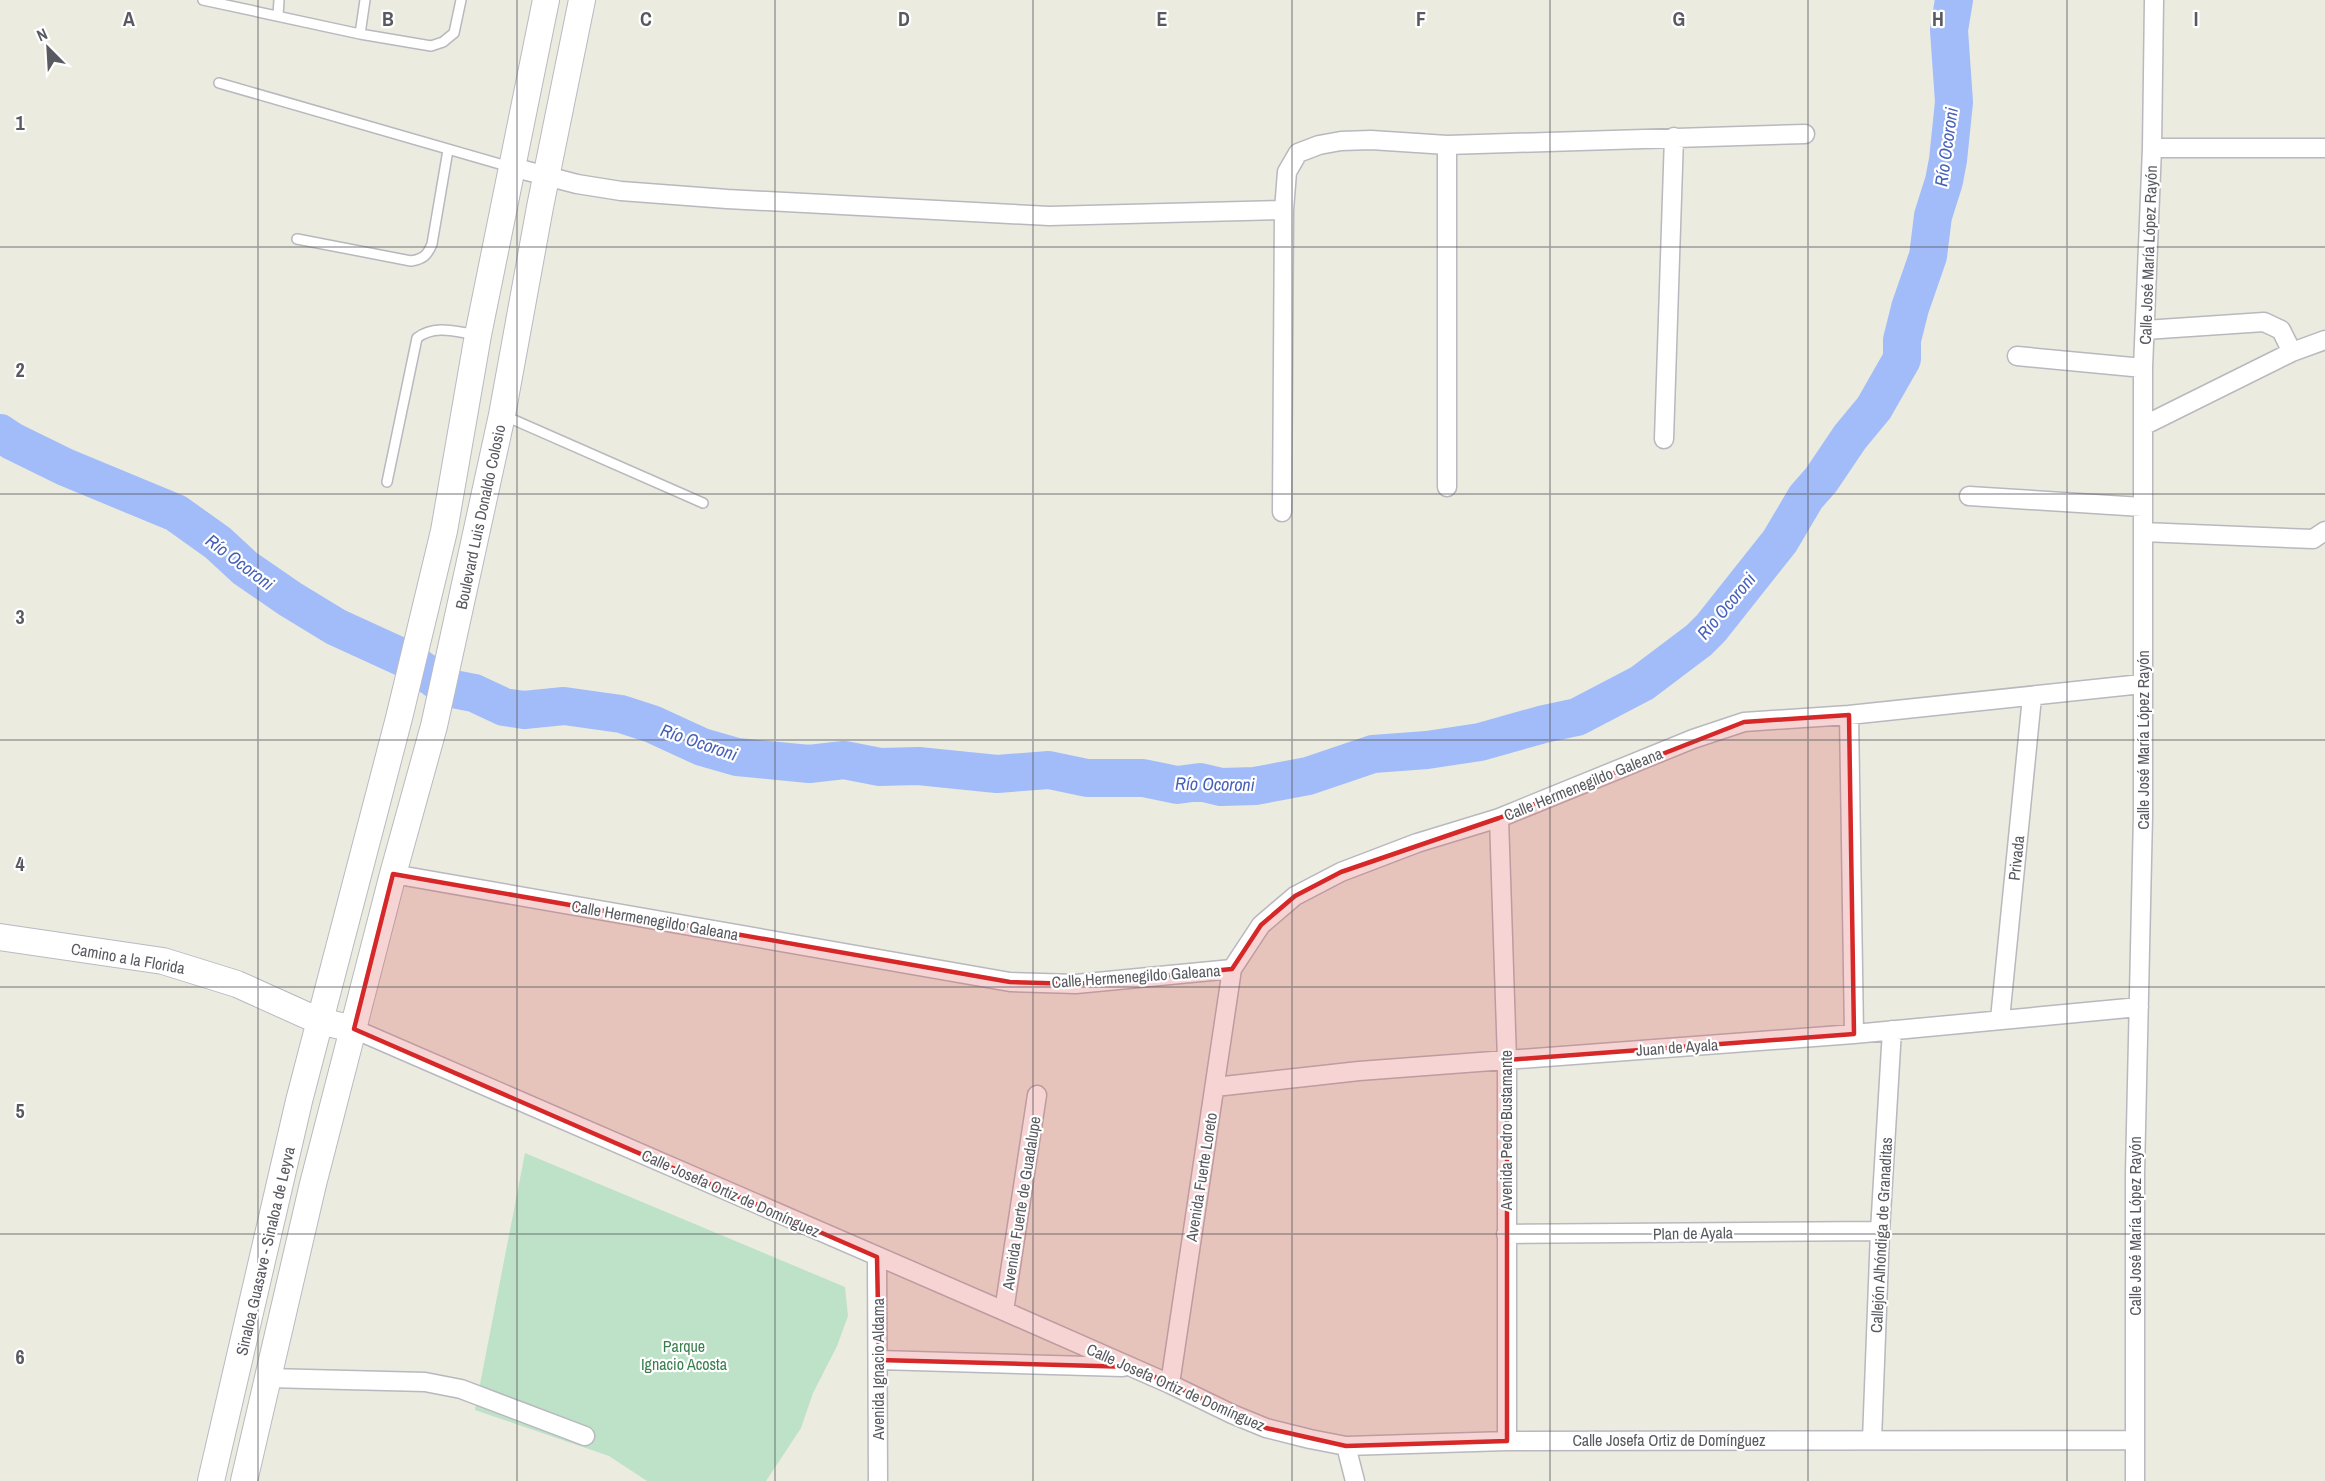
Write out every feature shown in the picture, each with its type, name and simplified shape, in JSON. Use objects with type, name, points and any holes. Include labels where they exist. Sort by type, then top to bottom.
[{"type":"main road","name":"Boulevard Luis Donaldo Colosio","points":[[319,1021],[399,718],[444,531],[478,335],[546,0]]},
{"type":"main road","name":"Boulevard Luis Donaldo Colosio","points":[[354,1029],[393,874],[434,726],[476,538],[582,0]]},
{"type":"main road","name":"Camino a la Florida","points":[[0,937],[163,962],[237,984],[319,1021],[354,1029]]},
{"type":"main road","name":"Sinaloa Guasave - Sinaloa de Leyva","points":[[211,1481],[319,1021]]},
{"type":"main road","name":"Sinaloa Guasave - Sinaloa de Leyva","points":[[244,1481],[313,1184],[354,1029]]},
{"type":"street","name":"Calle José María López Rayón","points":[[2135,1481],[2135,1173],[2143,815],[2143,368],[2152,148],[2154,0]]},
{"type":"street","points":[[1282,512],[1284,210],[1287,172],[1298,153],[1319,145],[1341,141],[1371,140],[1447,144],[1805,134]]},
{"type":"street","points":[[1664,439],[1674,136]]},
{"type":"street","points":[[1447,144],[1447,487]]},
{"type":"street","points":[[2152,148],[2325,148]]},
{"type":"street","points":[[512,168],[577,184],[621,191],[728,199],[1049,216],[1284,210]]},
{"type":"street","points":[[2145,330],[2264,322],[2281,330],[2292,352]]},
{"type":"street","points":[[2143,426],[2292,352],[2325,340]]},
{"type":"street","points":[[2017,356],[2143,368]]},
{"type":"street","points":[[1968,496],[2142,507]]},
{"type":"street","points":[[2143,532],[2313,539],[2325,531]]},
{"type":"street","name":"Calle Hermenegildo Galeana","points":[[393,874],[1010,982],[1076,984],[1232,969],[1261,925],[1295,896],[1341,872],[1417,843],[1499,818],[1693,739],[1744,722],[1849,715],[2142,684]]},
{"type":"street","name":"Privada","points":[[2000,1019],[2032,697]]},
{"type":"street","points":[[1849,715],[1854,1034]]},
{"type":"street","name":"Avenida Pedro Bustamante","points":[[1499,818],[1507,1060],[1507,1441]]},
{"type":"street","name":"Avenida Fuerte Loreto","points":[[1170,1384],[1232,969]]},
{"type":"street","name":"Juan de Ayala","points":[[1215,1087],[1359,1071],[1854,1034],[2139,1007]]},
{"type":"street","name":"Calle Josefa Ortiz de Domínguez","points":[[354,1029],[1133,1367],[1266,1428],[1346,1446],[1507,1441],[2135,1440]]},
{"type":"street","name":"Callejón Alhóndiga de Granaditas","points":[[1872,1440],[1880,1231],[1892,1030]]},
{"type":"street","name":"Avenida Fuerte de Guadalupe","points":[[1004,1311],[1037,1095]]},
{"type":"street","name":"Plan de Ayala","points":[[1506,1233],[1880,1231]]},
{"type":"street","name":"Avenida Ignacio Aldama","points":[[877,1257],[878,1481]]},
{"type":"street","points":[[879,1360],[1133,1367]]},
{"type":"street","points":[[268,1378],[425,1382],[460,1389],[585,1436]]},
{"type":"street","points":[[1346,1446],[1355,1481]]},
{"type":"lane","points":[[203,0],[360,34],[430,46],[443,42],[454,33],[461,0]]},
{"type":"lane","points":[[278,16],[279,0]]},
{"type":"lane","points":[[360,34],[365,0]]},
{"type":"lane","points":[[219,83],[512,168]]},
{"type":"lane","points":[[297,239],[411,261],[422,259],[428,254],[432,244],[447,150]]},
{"type":"lane","points":[[387,482],[417,338],[425,332],[435,330],[478,335]]},
{"type":"lane","points":[[502,415],[703,503]]},
{"type":"highlighted area","points":[[1849,715],[1854,1034],[1507,1060],[1507,1441],[1346,1446],[1310,1439],[1266,1428],[1133,1367],[879,1360],[877,1257],[354,1029],[393,874],[1010,982],[1076,984],[1232,969],[1261,925],[1295,896],[1341,872],[1499,818],[1744,722]]},
{"type":"green space","name":"Parque Ignacio Acosta","points":[[525,1153],[845,1287],[848,1316],[837,1346],[813,1393],[801,1428],[766,1481],[647,1481],[609,1456],[475,1410]]},
{"type":"waterway","name":"Río Ocoroni","points":[[0,433],[65,467],[176,513],[218,543],[245,568],[290,599],[336,627],[406,659],[448,688],[474,693],[504,707],[524,710],[564,706],[621,714],[652,724],[702,747],[737,757],[809,764],[844,760],[880,767],[918,766],[997,774],[1049,770],[1087,778],[1143,778],[1177,785],[1200,782],[1221,787],[1255,786],[1308,776],[1373,754],[1427,750],[1480,742],[1577,717],[1642,683],[1699,640],[1780,541],[1806,497],[1874,408],[1902,359],[1902,340],[1910,308],[1928,256],[1933,216],[1944,181],[1954,102],[1949,30],[1954,0]]}]
